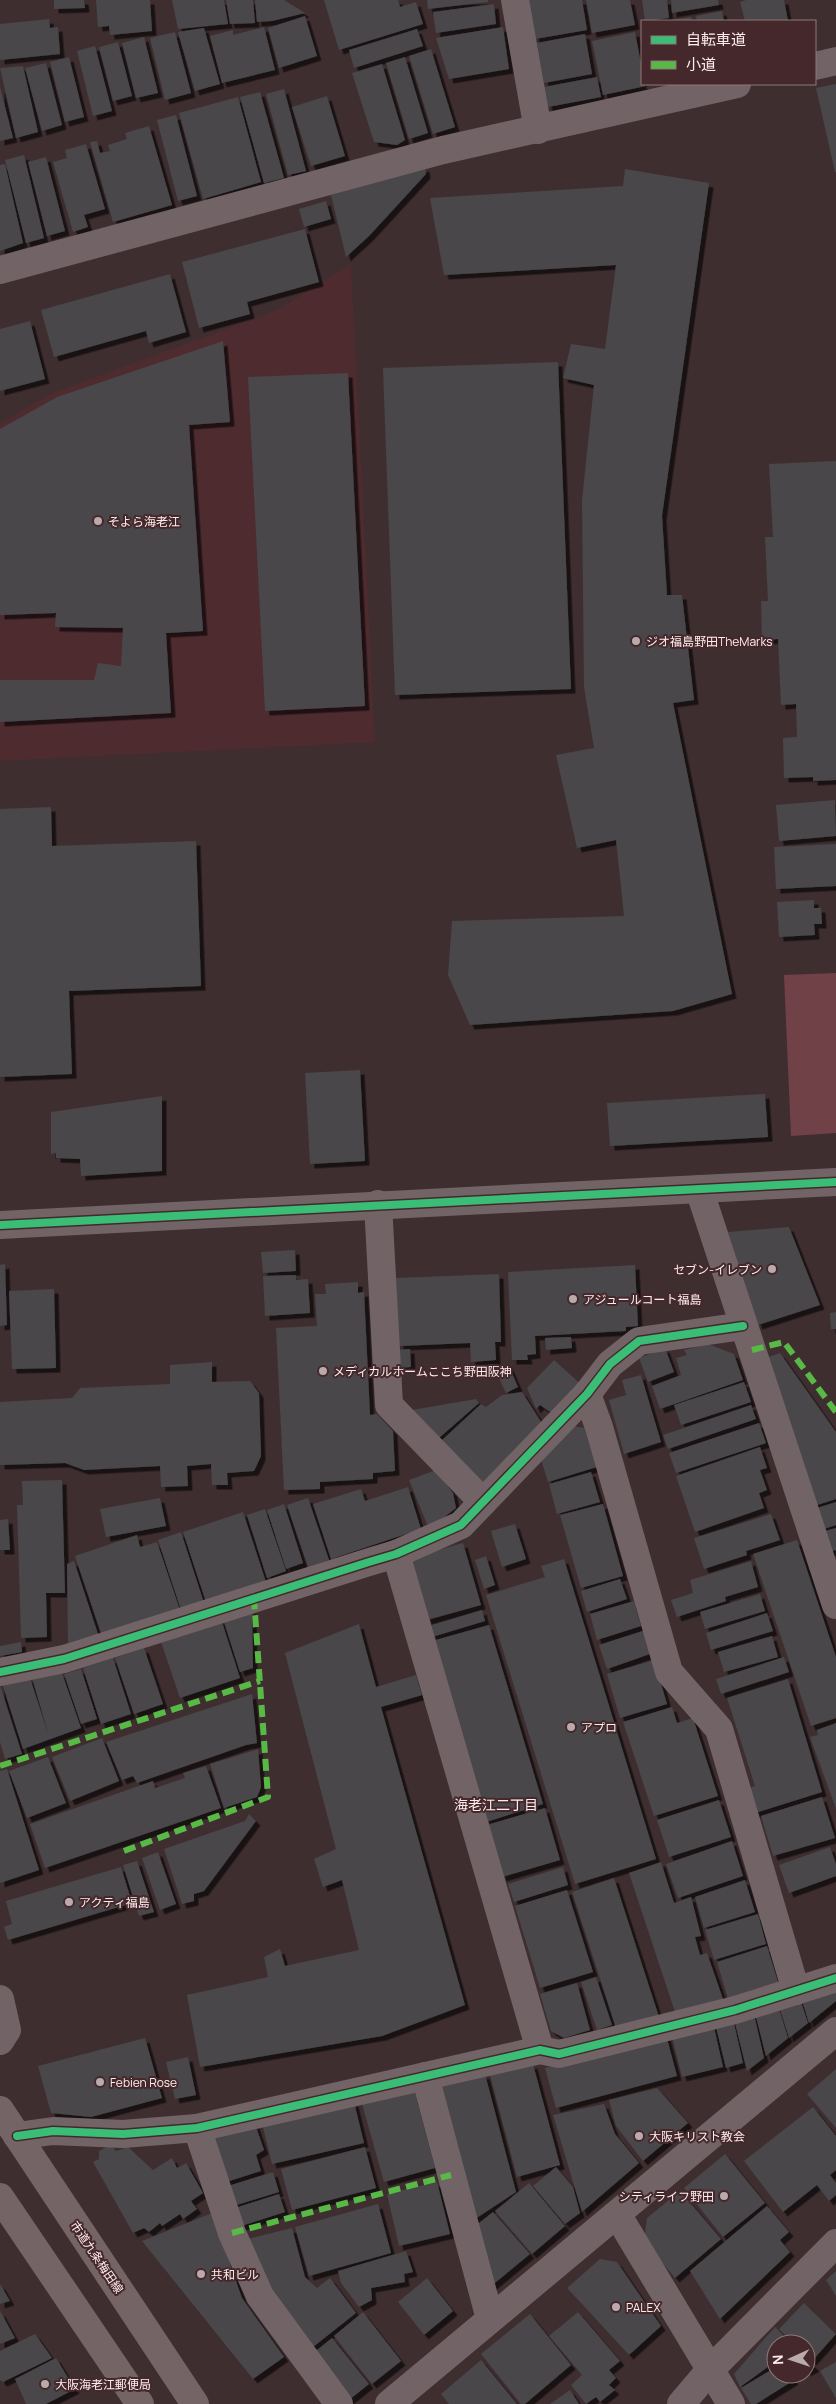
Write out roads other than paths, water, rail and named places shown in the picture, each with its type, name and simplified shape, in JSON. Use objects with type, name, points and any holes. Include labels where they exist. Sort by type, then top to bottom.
[{"type":"main road","name":"市道九条梅田線","points":[[0,2110],[195,2404]]},
{"type":"main road","points":[[0,2198],[137,2403]]},
{"type":"street","points":[[515,0],[538,130]]},
{"type":"street","points":[[816,66],[836,61]]},
{"type":"street","points":[[0,270],[444,150],[733,85]]},
{"type":"street","points":[[0,1225],[378,1204],[836,1182]]},
{"type":"street","points":[[699,1189],[836,1604]]},
{"type":"street","points":[[378,1204],[389,1405],[483,1502]]},
{"type":"street","points":[[0,1672],[64,1659],[396,1554],[461,1525],[587,1394],[610,1364],[640,1341],[743,1326]]},
{"type":"street","points":[[587,1394],[599,1427],[669,1672],[719,1729],[796,1991]]},
{"type":"street","points":[[396,1554],[540,2050]]},
{"type":"street","points":[[18,2136],[53,2131],[124,2134],[197,2128],[540,2050],[559,2054],[735,2010],[836,1978]]},
{"type":"street","points":[[0,1999],[7,2030],[0,2041]]},
{"type":"street","points":[[389,2404],[836,2031]]},
{"type":"street","points":[[425,2076],[490,2320]]},
{"type":"street","points":[[197,2128],[232,2232],[260,2296],[339,2404]]},
{"type":"street","points":[[617,2214],[731,2404]]},
{"type":"street","points":[[681,2404],[710,2370],[836,2243]]},
{"type":"place","name":"そよら海老江","points":[[98,521]]},
{"type":"place","name":"ジオ福島野田TheMarks","points":[[636,641]]},
{"type":"place","name":"セブン-イレブン","points":[[772,1269]]},
{"type":"place","name":"アジュールコート福島","points":[[573,1299]]},
{"type":"place","name":"メディカルホームここち野田阪神","points":[[323,1371]]},
{"type":"place","name":"アプロ","points":[[571,1727]]},
{"type":"place","name":"アクティ福島","points":[[69,1902]]},
{"type":"place","name":"Febien Rose","points":[[100,2082]]},
{"type":"place","name":"大阪キリスト教会","points":[[639,2136]]},
{"type":"place","name":"シティライフ野田","points":[[724,2196]]},
{"type":"place","name":"共和ビル","points":[[201,2274]]},
{"type":"place","name":"PALEX","points":[[616,2307]]},
{"type":"place","name":"大阪海老江郵便局","points":[[45,2384]]},
{"type":"district","name":"海老江二丁目","points":[[496,1804]]}]
